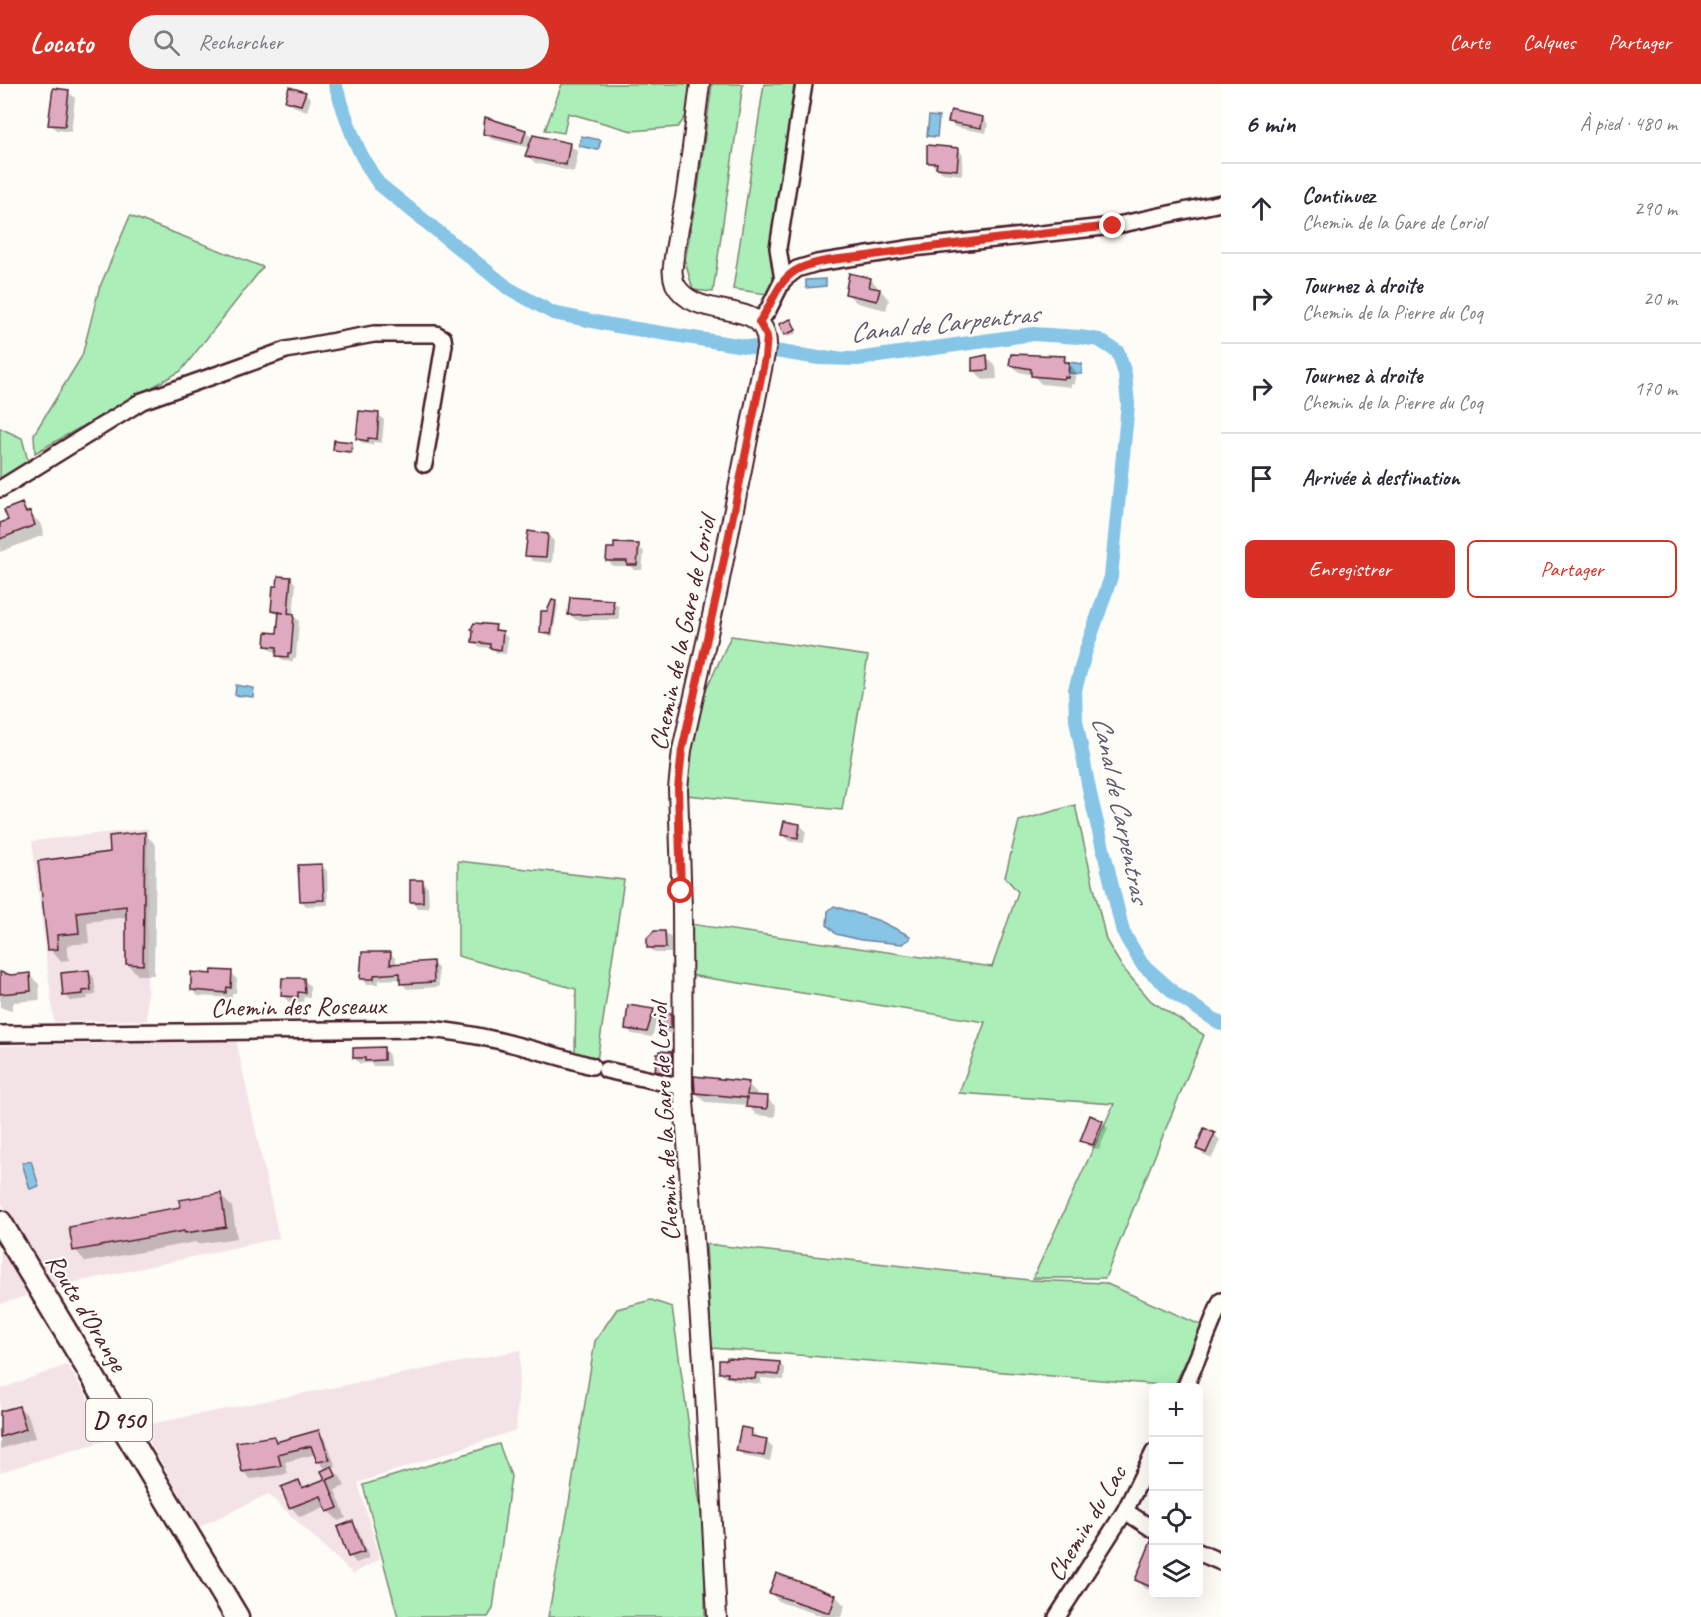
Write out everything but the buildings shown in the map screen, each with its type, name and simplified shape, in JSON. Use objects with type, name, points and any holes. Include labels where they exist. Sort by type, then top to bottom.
[{"type":"main road","name":"Route d'Orange","points":[[0,1222],[237,1617]]},
{"type":"street","points":[[700,84],[685,196],[672,269],[674,282],[692,302],[704,307],[748,315],[759,322],[768,310],[783,280],[797,269],[817,263],[913,248],[1113,226],[1221,203]]},
{"type":"street","points":[[783,280],[778,248],[804,84]]},
{"type":"street","name":"Chemin de la Gare de Loriol","points":[[717,1617],[704,1375],[683,1087],[682,908],[678,789],[682,750],[718,589],[766,351],[767,336],[759,322]]},
{"type":"street","points":[[0,489],[142,401],[286,350],[374,334],[436,334],[443,338],[444,345],[424,464]]},
{"type":"street","name":"Chemin des Roseaux","points":[[0,1034],[449,1030],[683,1087]]},
{"type":"street","points":[[1187,1383],[1221,1301]]},
{"type":"street","name":"Chemin du Lac","points":[[1057,1617],[1125,1511],[1149,1462]]},
{"type":"street","points":[[1125,1511],[1149,1527]]},
{"type":"street","points":[[1203,1554],[1221,1562]]},
{"type":"shaded area","points":[[148,828],[147,1020],[54,1022],[32,841]]},
{"type":"shaded area","points":[[236,1040],[279,1238],[50,1288],[0,1200],[0,1046]]},
{"type":"shaded area","points":[[0,1245],[32,1294],[0,1304]]},
{"type":"shaded area","points":[[521,1350],[516,1430],[358,1483],[380,1559],[353,1574],[268,1494],[199,1527],[140,1426]]},
{"type":"shaded area","points":[[67,1365],[114,1438],[0,1472],[0,1389]]},
{"type":"green space","points":[[562,84],[691,84],[687,115],[678,127],[632,131],[568,113],[564,133],[545,130]]},
{"type":"green space","points":[[712,84],[743,84],[713,292],[693,290],[685,261],[698,189]]},
{"type":"green space","points":[[764,84],[794,84],[774,266],[775,277],[767,294],[733,289]]},
{"type":"green space","points":[[130,216],[263,267],[181,371],[35,453],[34,434],[82,356],[99,289]]},
{"type":"green space","points":[[0,428],[22,438],[28,461],[0,479]]},
{"type":"green space","points":[[731,636],[868,656],[842,810],[686,795],[685,769],[696,712]]},
{"type":"green space","points":[[1075,805],[1106,940],[1122,967],[1151,1001],[1204,1035],[1105,1278],[1033,1278],[1114,1104],[959,1093],[985,1022],[689,975],[690,924],[992,967],[1018,892],[1005,877],[1019,821]]},
{"type":"green space","points":[[458,861],[624,880],[597,1061],[575,1054],[576,989],[458,956]]},
{"type":"green space","points":[[706,1244],[1029,1280],[1105,1283],[1203,1326],[1175,1383],[1149,1384],[712,1348]]},
{"type":"green space","points":[[651,1300],[672,1307],[705,1541],[705,1617],[548,1617],[595,1341],[617,1309]]},
{"type":"green space","points":[[499,1444],[511,1476],[493,1609],[488,1617],[398,1617],[363,1485]]},
{"type":"water","points":[[929,116],[939,117],[937,137],[927,136]]},
{"type":"water","points":[[581,136],[601,140],[598,150],[579,146]]},
{"type":"water","points":[[826,279],[826,286],[806,288],[806,280]]},
{"type":"water","points":[[1069,362],[1082,364],[1082,374],[1068,373]]},
{"type":"water","points":[[236,685],[254,688],[253,697],[235,695]]},
{"type":"water","points":[[834,906],[880,921],[910,936],[910,939],[902,944],[861,940],[836,934],[827,925],[828,911]]},
{"type":"water","points":[[31,1161],[39,1186],[30,1189],[22,1163]]},
{"type":"waterway","name":"Canal de Carpentras","points":[[335,84],[358,148],[379,184],[508,288],[553,313],[611,325],[819,358],[857,359],[1033,334],[1099,340],[1118,352],[1125,374],[1128,404],[1111,577],[1075,690],[1076,720],[1090,794],[1123,932],[1142,964],[1177,995],[1221,1024]]},
{"type":"route","points":[[681,891],[678,789],[682,750],[718,589],[765,358],[767,336],[759,322],[768,310],[783,280],[797,269],[817,263],[913,248],[1113,226]]}]
